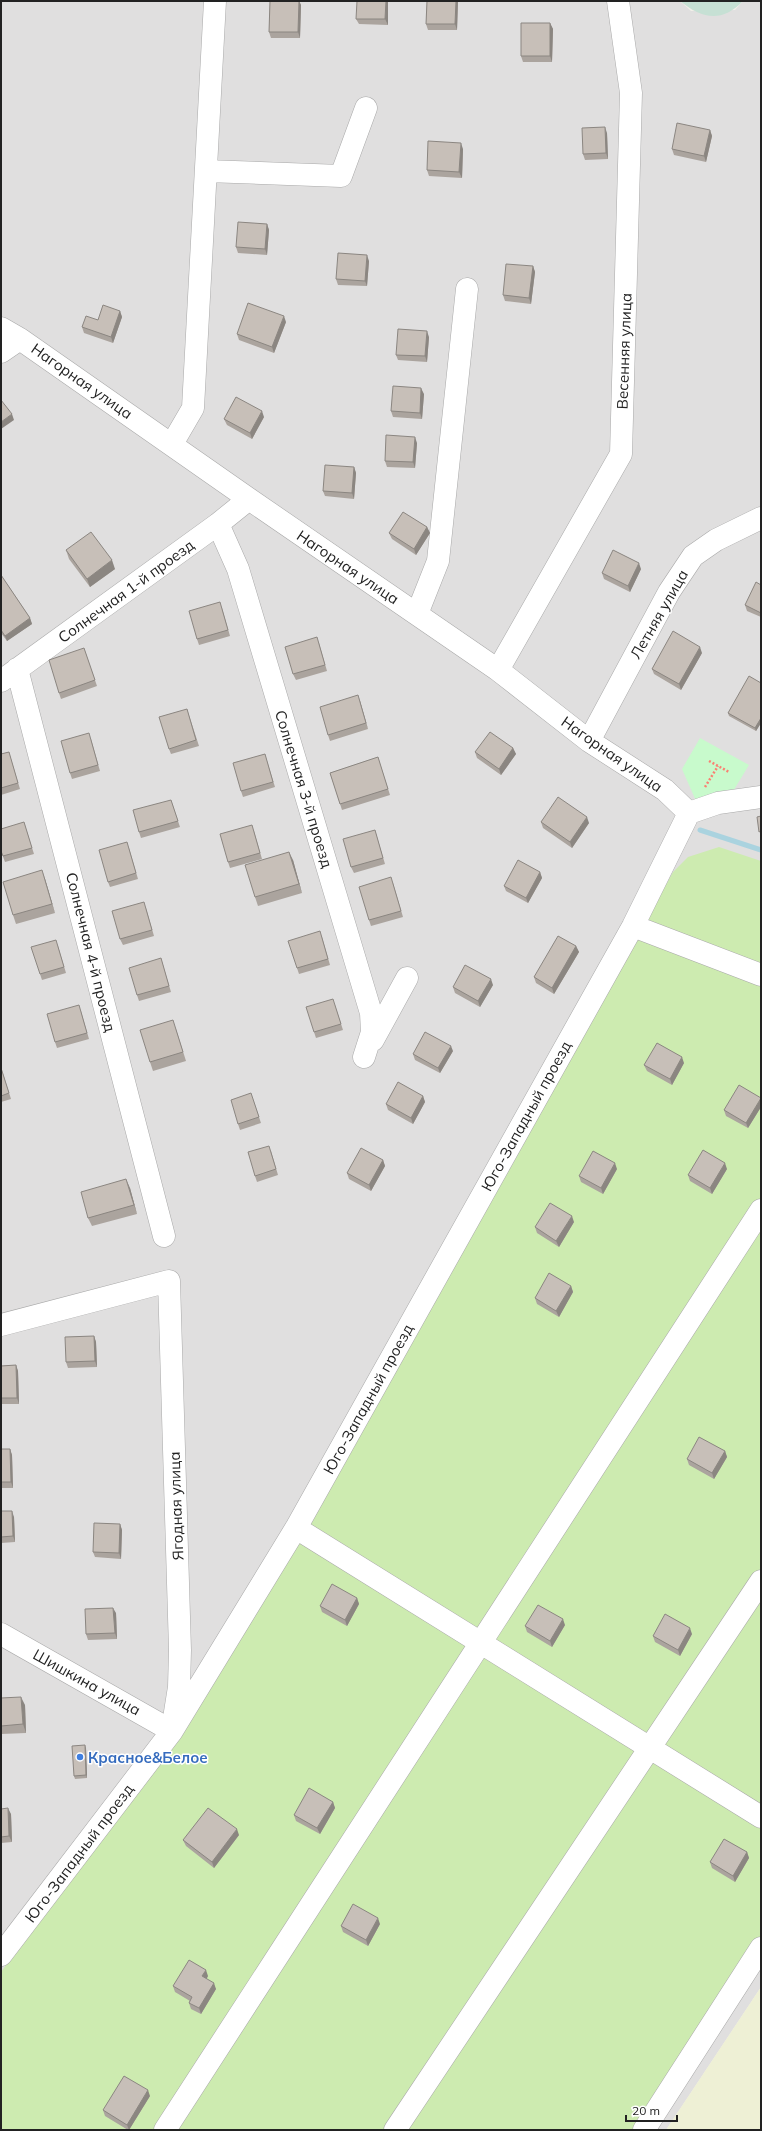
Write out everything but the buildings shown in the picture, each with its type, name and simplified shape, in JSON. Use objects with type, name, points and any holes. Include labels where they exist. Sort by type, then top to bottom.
[{"type":"street","points":[[172,444],[193,408],[215,1]]},
{"type":"street","name":"Весенняя улица","points":[[498,670],[621,454],[631,93],[618,1]]},
{"type":"street","points":[[206,172],[341,176],[366,108]]},
{"type":"street","points":[[417,614],[438,561],[467,289]]},
{"type":"street","name":"Нагорная улица","points":[[1,328],[20,339],[498,670],[589,741],[665,790],[689,813]]},
{"type":"street","points":[[1,352],[20,339]]},
{"type":"street","name":"Солнечная 1-й проезд","points":[[9,675],[218,524],[249,499]]},
{"type":"street","name":"Летняя улица","points":[[589,741],[669,592],[693,556],[716,540],[761,518]]},
{"type":"street","name":"Солнечная 3-й проезд","points":[[218,524],[238,569],[371,1013],[372,1032],[364,1057],[407,978]]},
{"type":"street","name":"Солнечная 4-й проезд","points":[[9,675],[164,1236]]},
{"type":"street","points":[[689,813],[718,803],[761,797]]},
{"type":"street","name":"Юго-Западный проезд","points":[[1,1955],[172,1731],[296,1528],[633,926],[689,813]]},
{"type":"street","points":[[633,926],[761,975]]},
{"type":"street","points":[[165,2130],[761,1210]]},
{"type":"street","name":"Ягодная улица","points":[[1,1325],[169,1281],[180,1650],[179,1687],[172,1731]]},
{"type":"street","points":[[296,1528],[761,1817]]},
{"type":"street","points":[[395,2130],[761,1581]]},
{"type":"street","name":"Шишкина улица","points":[[1,1634],[172,1731]]},
{"type":"street","points":[[644,2130],[761,1948]]},
{"type":"path","points":[[709,761],[729,772]]},
{"type":"shaded area","points":[[1,1],[680,1],[691,11],[735,10],[743,1],[761,1],[761,1987],[666,2130],[1,2130]]},
{"type":"green space","points":[[680,1],[743,1],[727,13],[712,16],[696,12]]},
{"type":"green space","points":[[700,738],[749,765],[732,793],[696,801],[682,769]]},
{"type":"green space","points":[[719,847],[761,861],[761,1965],[651,2130],[1,2130],[1,1972],[176,1731],[512,1165],[673,872],[688,857]]},
{"type":"green space","points":[[761,1987],[761,2130],[666,2130]]},
{"type":"waterway","points":[[700,830],[761,850]]},
{"type":"place","name":"Красное&Белое","points":[[80,1757]]}]
